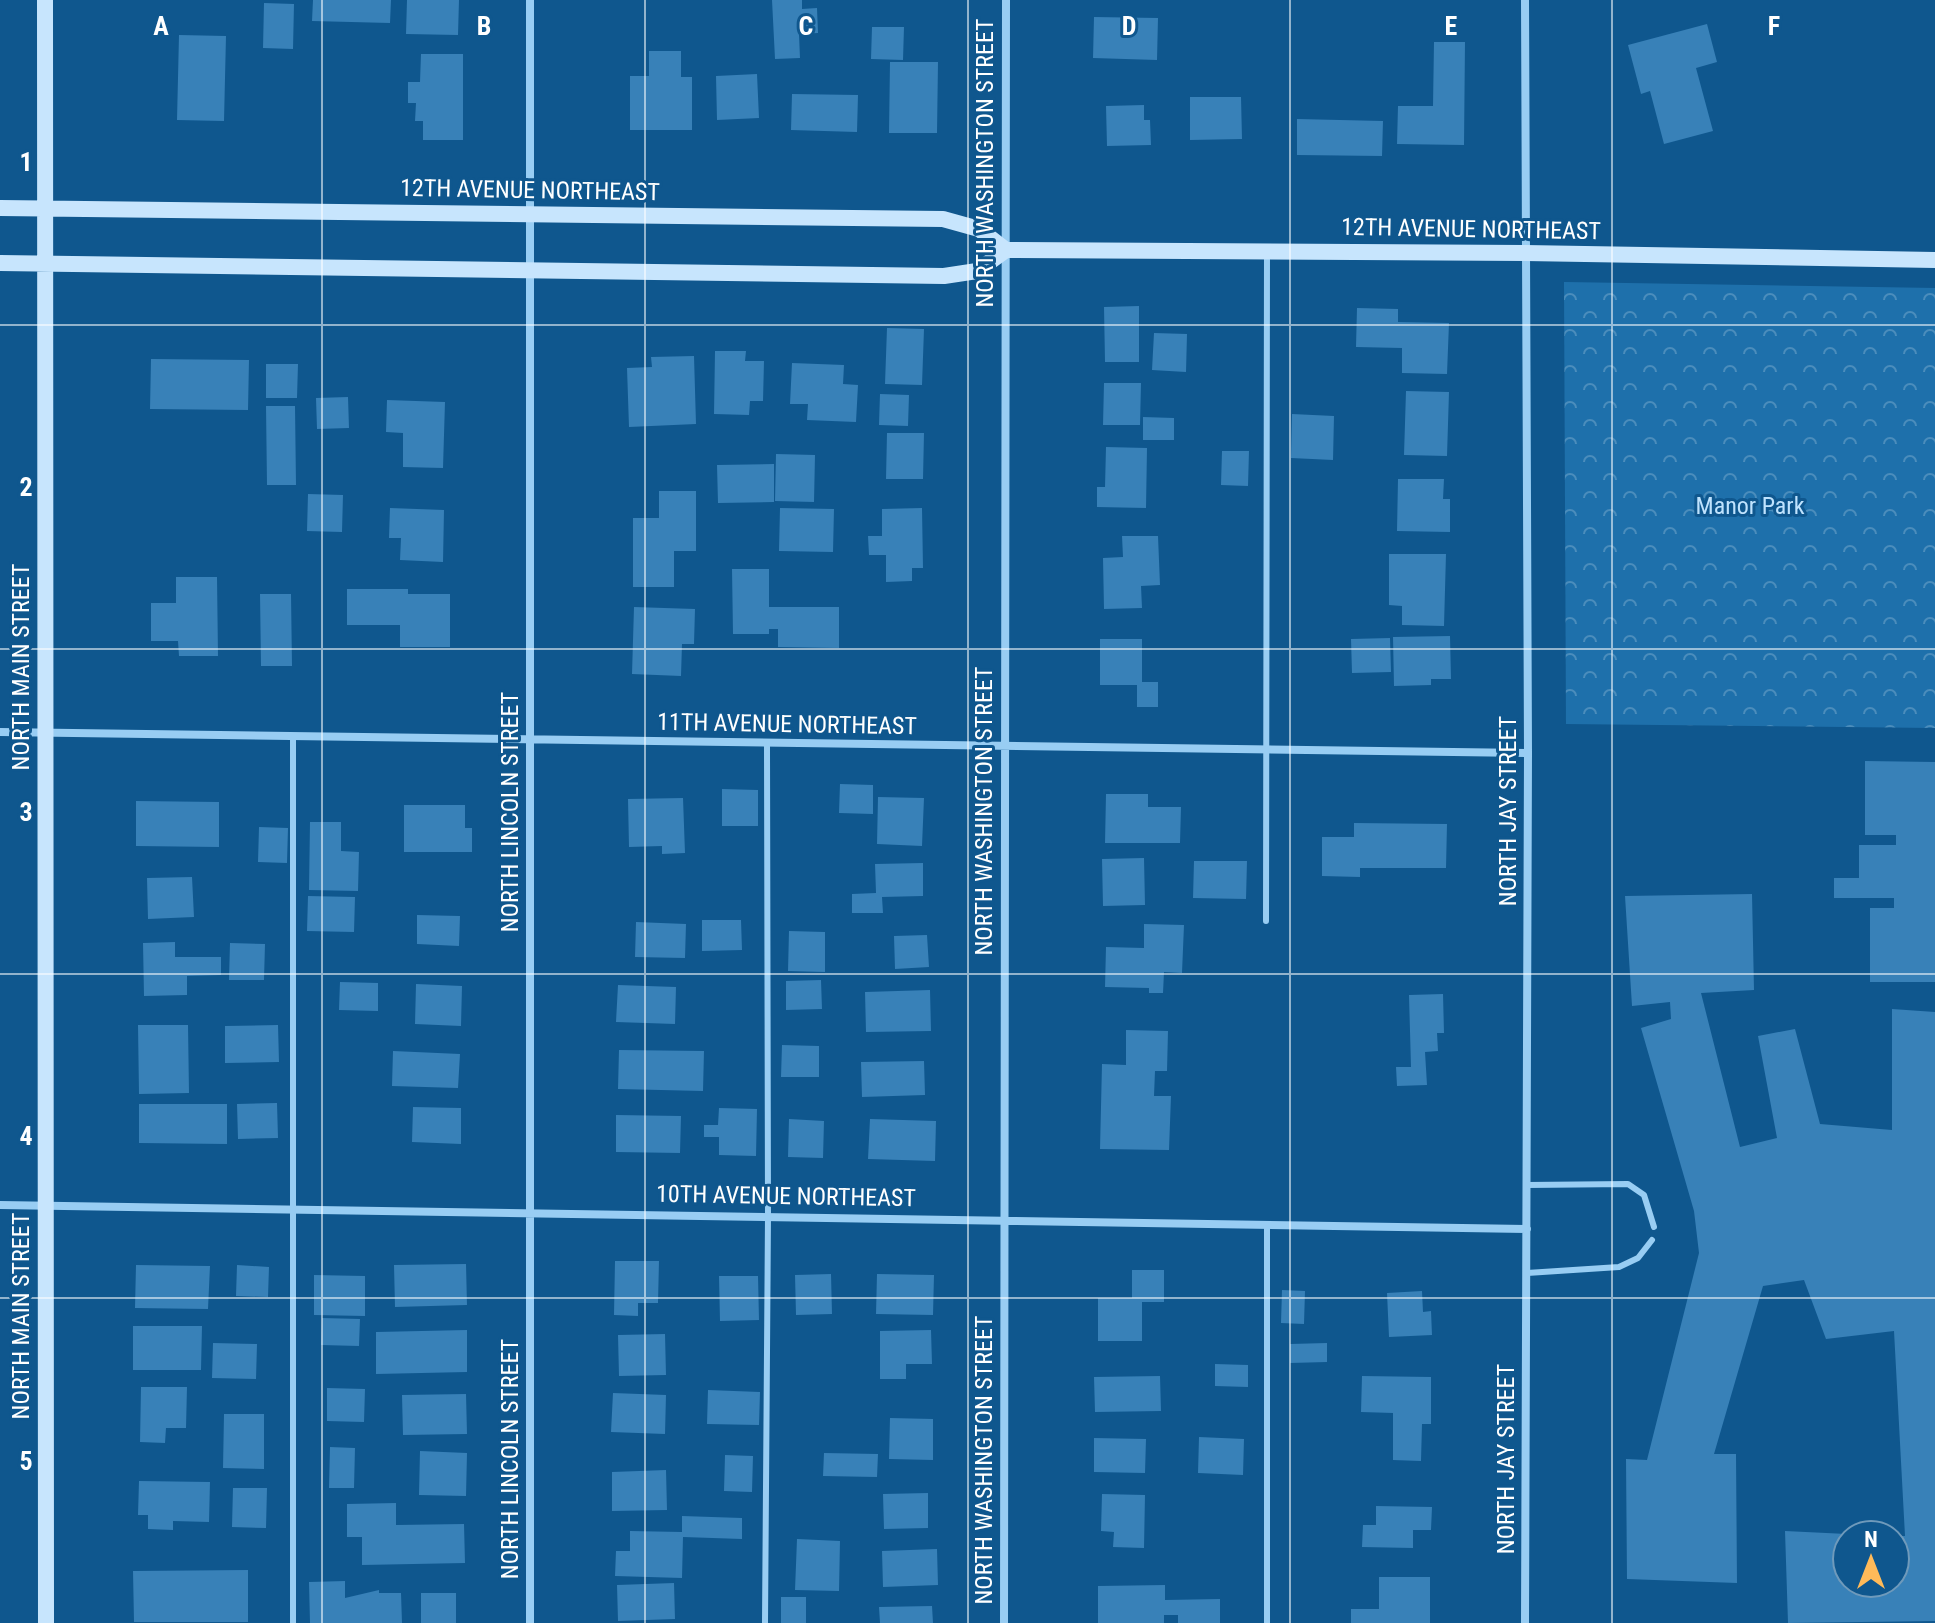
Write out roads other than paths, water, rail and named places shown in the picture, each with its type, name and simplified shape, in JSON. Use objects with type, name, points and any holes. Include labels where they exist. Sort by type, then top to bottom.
[{"type":"street","name":"NORTH MAIN STREET","points":[[45,0],[46,1623]]},
{"type":"street","name":"NORTH LINCOLN STREET","points":[[530,0],[530,1623]]},
{"type":"street","name":"NORTH WASHINGTON STREET","points":[[1004,1623],[1006,0]]},
{"type":"street","name":"NORTH JAY STREET","points":[[1525,0],[1528,753],[1525,1623]]},
{"type":"street","name":"12TH AVENUE NORTHEAST","points":[[0,208],[943,219],[979,229],[1006,250],[1525,253],[1935,260]]},
{"type":"street","points":[[0,263],[944,276],[977,271],[1006,250]]},
{"type":"street","name":"11TH AVENUE NORTHEAST","points":[[0,732],[767,745],[1528,753]]},
{"type":"street","name":"10TH AVENUE NORTHEAST","points":[[0,1205],[1527,1229]]},
{"type":"lane","points":[[1266,921],[1267,251]]},
{"type":"lane","points":[[293,738],[293,1623]]},
{"type":"lane","points":[[765,1623],[767,745]]},
{"type":"lane","points":[[1527,1185],[1628,1184],[1644,1195],[1654,1227]]},
{"type":"lane","points":[[1267,1224],[1267,1623]]},
{"type":"lane","points":[[1527,1273],[1619,1267],[1638,1258],[1652,1240]]},
{"type":"park label","name":"Manor Park","points":[[1750,506]]}]
